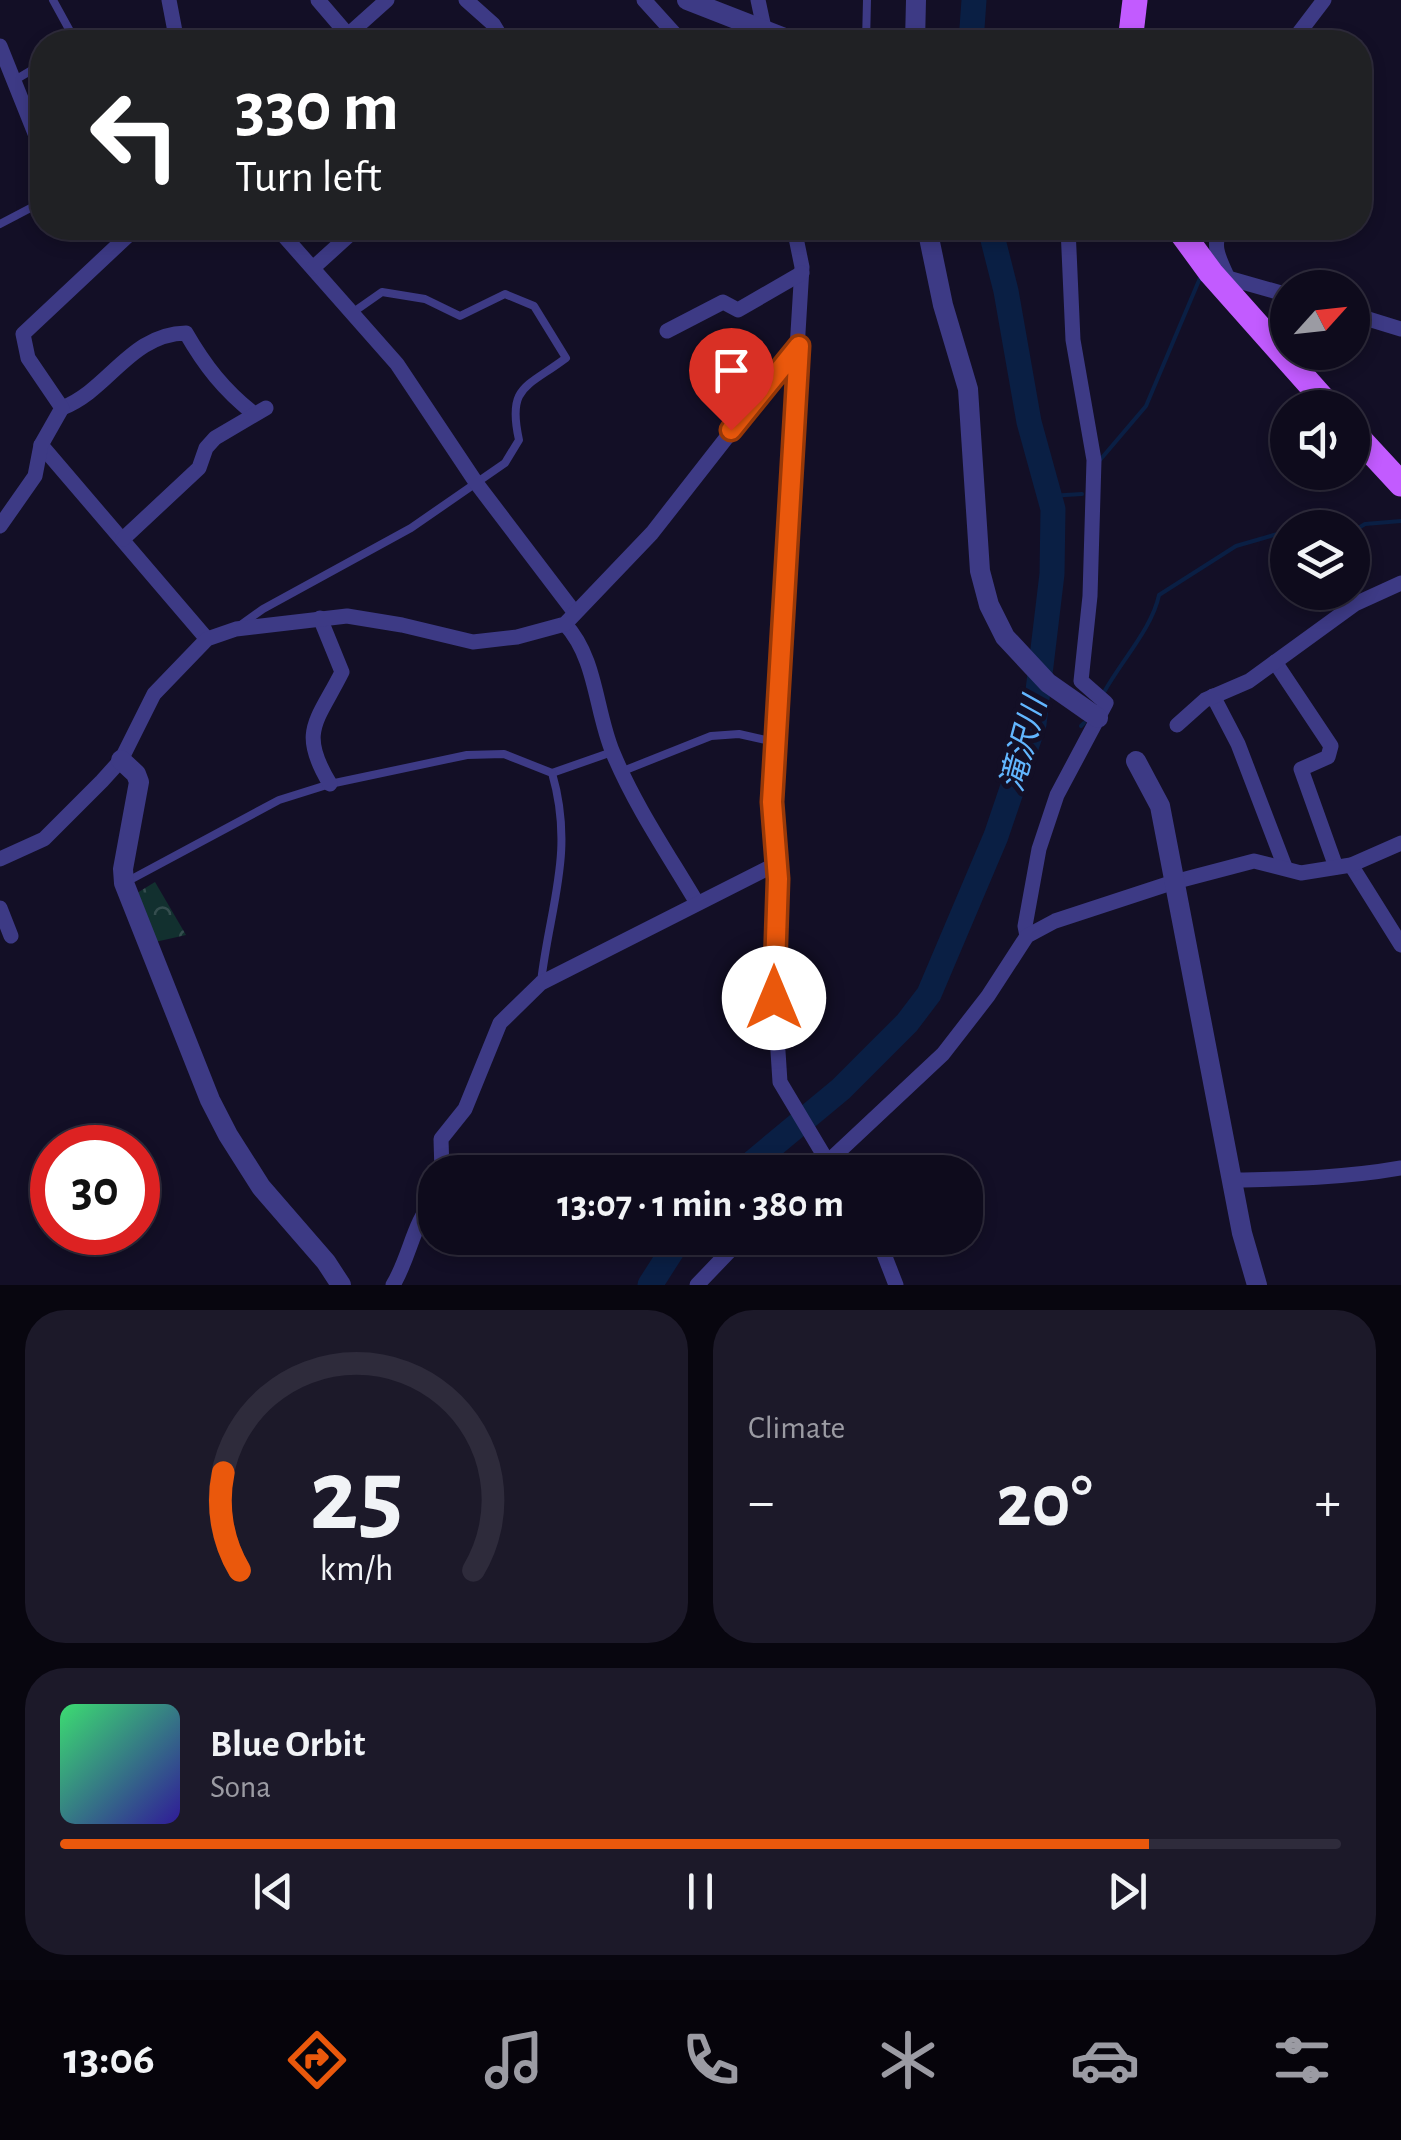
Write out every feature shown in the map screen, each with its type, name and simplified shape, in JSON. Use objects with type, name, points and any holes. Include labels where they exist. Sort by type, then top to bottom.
[{"type":"main road","points":[[1131,30],[1134,0]]},
{"type":"main road","points":[[1188,240],[1316,390]]},
{"type":"main road","points":[[1370,450],[1401,484]]},
{"type":"street","points":[[168,0],[174,30]]},
{"type":"street","points":[[318,0],[339,30]]},
{"type":"street","points":[[353,30],[387,0]]},
{"type":"street","points":[[466,0],[497,30]]},
{"type":"street","points":[[644,0],[671,30]]},
{"type":"street","points":[[687,0],[752,30]]},
{"type":"street","points":[[758,0],[764,30]]},
{"type":"street","points":[[915,30],[916,0]]},
{"type":"street","points":[[1301,30],[1324,0]]},
{"type":"street","points":[[0,46],[30,119]]},
{"type":"street","points":[[62,408],[28,358],[23,334],[123,240]]},
{"type":"street","points":[[288,240],[422,396],[477,484],[570,618],[612,752],[697,902]]},
{"type":"street","points":[[313,268],[344,240]]},
{"type":"street","points":[[795,240],[802,273],[771,824],[776,864],[773,975],[778,1067],[786,1092],[819,1155]]},
{"type":"street","points":[[930,240],[943,305],[968,390],[980,571],[997,621],[1005,637],[1048,683],[1098,718]]},
{"type":"street","points":[[1028,936],[1024,926],[1039,849],[1057,795],[1106,703],[1081,682],[1090,596],[1094,460],[1072,340],[1068,240]]},
{"type":"street","points":[[1215,240],[1219,275],[1270,289]]},
{"type":"street","points":[[666,330],[723,302],[738,310],[802,273]]},
{"type":"street","points":[[1370,320],[1401,329]]},
{"type":"street","points":[[0,526],[35,476],[41,445],[62,408],[75,404],[120,362],[164,334],[186,334],[228,393],[260,410],[215,438],[206,448],[199,468],[124,539]]},
{"type":"street","points":[[0,859],[44,839],[120,760],[154,694],[207,639],[236,629],[320,618],[367,618],[473,642],[516,638],[570,618],[652,533],[799,346]]},
{"type":"street","points":[[41,445],[207,639]]},
{"type":"street","points":[[1177,725],[1213,696],[1249,681],[1355,604],[1401,583]]},
{"type":"street","points":[[320,618],[342,672],[314,728],[312,742],[314,758],[330,784]]},
{"type":"street","points":[[1275,662],[1331,746],[1328,757],[1301,769],[1344,866],[1401,945]]},
{"type":"street","points":[[1213,696],[1238,744],[1285,868]]},
{"type":"street","points":[[120,760],[139,782],[124,883],[210,1100],[261,1187],[341,1285]]},
{"type":"street","points":[[1136,760],[1160,806],[1242,1232],[1257,1285]]},
{"type":"street","points":[[835,1155],[943,1054],[1028,936],[1055,920],[1254,861],[1301,873],[1344,866],[1401,843]]},
{"type":"street","points":[[441,1155],[441,1139],[465,1110],[500,1023],[541,983],[776,864]]},
{"type":"street","points":[[0,908],[5,940]]},
{"type":"street","points":[[1233,1180],[1349,1176],[1401,1168]]},
{"type":"street","points":[[392,1285],[407,1259],[418,1224]]},
{"type":"street","points":[[697,1285],[726,1255]]},
{"type":"street","points":[[884,1255],[896,1285]]},
{"type":"lane","points":[[52,0],[69,30]]},
{"type":"lane","points":[[866,30],[867,0]]},
{"type":"lane","points":[[15,80],[30,71]]},
{"type":"lane","points":[[0,224],[30,208]]},
{"type":"lane","points":[[236,629],[263,609],[411,528],[505,463],[519,440],[513,409],[516,397],[566,358],[534,306],[505,294],[460,316],[425,299],[382,292],[352,314]]},
{"type":"lane","points":[[621,772],[711,736],[739,734],[775,742]]},
{"type":"lane","points":[[124,883],[279,800],[330,784],[467,755],[504,754],[552,774],[612,752]]},
{"type":"lane","points":[[541,983],[547,932],[563,862],[563,822],[552,774]]},
{"type":"green space","points":[[155,882],[186,935],[155,942],[137,893]]},
{"type":"waterway","name":"滝沢川","points":[[972,30],[974,0]]},
{"type":"waterway","name":"滝沢川","points":[[761,1155],[841,1089],[907,1023],[929,994],[996,836],[1034,724],[1052,574],[1053,509],[1029,422],[993,240]]},
{"type":"waterway","points":[[1100,460],[1146,406],[1200,278]]},
{"type":"waterway","points":[[1049,496],[1082,494]]},
{"type":"waterway","points":[[1370,524],[1401,521]]},
{"type":"waterway","points":[[1103,694],[1143,633],[1159,595],[1236,546],[1270,536]]},
{"type":"waterway","points":[[1081,726],[1084,723]]},
{"type":"waterway","name":"滝沢川","points":[[650,1285],[669,1255]]},
{"type":"route","points":[[731,430],[799,346],[771,824],[778,879],[774,998]]}]
